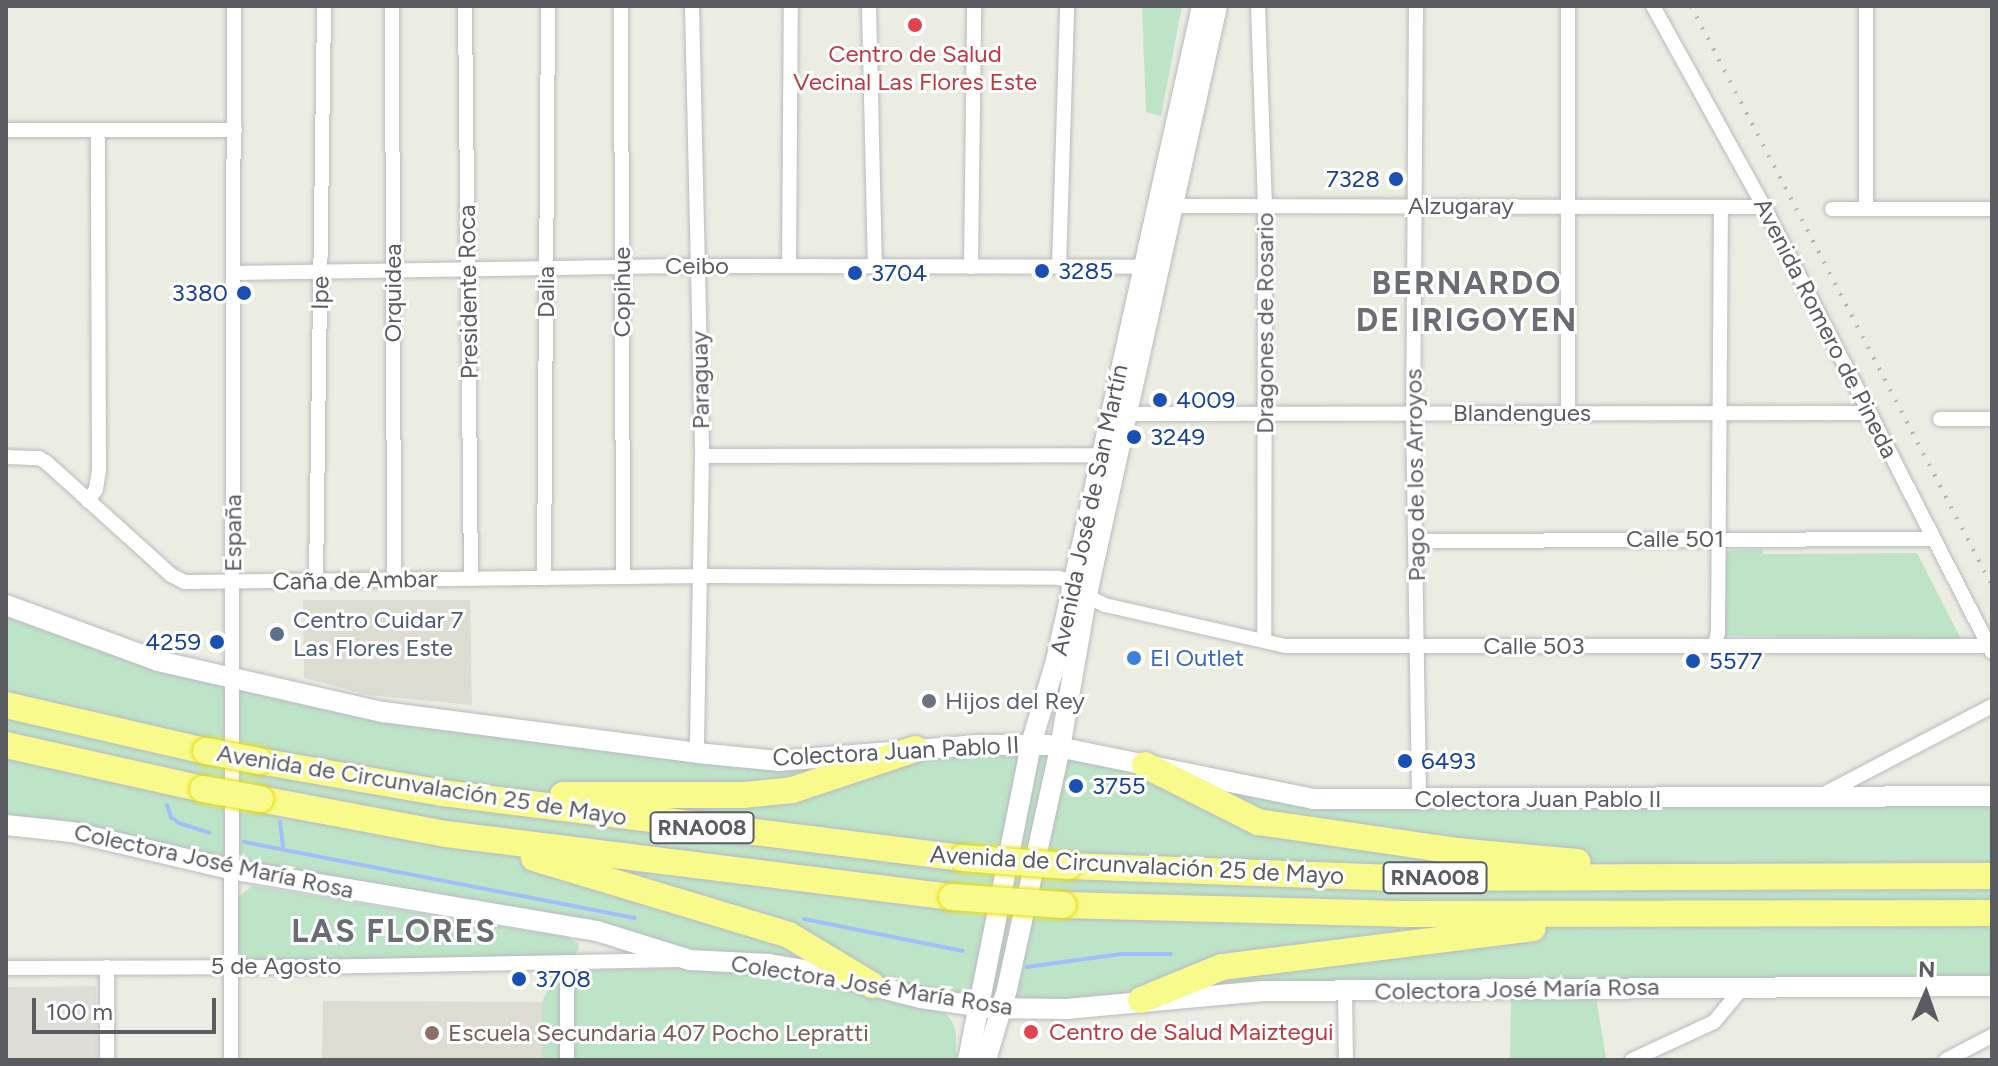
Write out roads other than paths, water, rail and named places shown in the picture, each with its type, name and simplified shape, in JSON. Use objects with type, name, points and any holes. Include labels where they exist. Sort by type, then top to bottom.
[{"type":"highway","name":"Avenida de Circunvalación 25 de Mayo","points":[[6,705],[206,751],[443,793],[962,858],[1069,866],[1396,878],[1992,876]]},
{"type":"highway","name":"Avenida de Circunvalación 25 de Mayo","points":[[6,745],[203,789],[446,834],[952,897],[1063,905],[1402,914],[1992,913]]},
{"type":"highway","points":[[443,793],[744,795],[792,790],[915,749]]},
{"type":"highway","name":"RNA008","points":[[1145,765],[1258,822],[1306,831],[1486,854],[1802,878]]},
{"type":"highway","points":[[446,834],[583,871],[789,935],[872,985]]},
{"type":"highway","points":[[1141,1000],[1222,967],[1664,914]]},
{"type":"main road","name":"Avenida José de San Martín","points":[[1165,206],[1202,6]]},
{"type":"main road","name":"Avenida José de San Martín","points":[[968,1060],[1031,744],[1080,588],[1165,206],[1217,6]]},
{"type":"main road","name":"Avenida José de San Martín","points":[[1110,455],[1127,414],[1151,267]]},
{"type":"main road","name":"Avenida José de San Martín","points":[[986,1060],[1001,1009],[1060,748],[1080,588]]},
{"type":"main road","name":"Colectora Juan Pablo II","points":[[6,605],[158,661],[383,712],[778,761],[915,749],[1031,744],[1313,799],[1992,796]]},
{"type":"main road","name":"Colectora José María Rosa","points":[[6,825],[72,832],[230,869],[597,931],[690,960],[769,964],[1001,1009],[1066,1009],[1263,991],[1992,986]]},
{"type":"street","name":"España","points":[[231,1060],[234,6]]},
{"type":"street","name":"Ipe","points":[[316,581],[324,6]]},
{"type":"street","name":"Orquidea","points":[[392,6],[394,580]]},
{"type":"street","name":"Presidente Roca","points":[[465,6],[471,579]]},
{"type":"street","name":"Dalia","points":[[544,578],[548,6]]},
{"type":"street","name":"Copihue","points":[[621,6],[623,577]]},
{"type":"street","name":"Paraguay","points":[[692,6],[702,456],[697,753]]},
{"type":"street","points":[[789,266],[791,6]]},
{"type":"street","points":[[869,6],[875,265]]},
{"type":"street","points":[[971,267],[974,6]]},
{"type":"street","points":[[1059,267],[1067,6]]},
{"type":"street","name":"Dragones de Rosario","points":[[1258,6],[1265,206],[1264,641]]},
{"type":"street","name":"Pago de los Arroyos","points":[[1416,6],[1413,413],[1419,800]]},
{"type":"street","points":[[1568,6],[1568,413]]},
{"type":"street","name":"Avenida Romero de Pineda","points":[[1653,6],[1764,207],[1990,650]]},
{"type":"street","points":[[1866,6],[1866,209]]},
{"type":"street","points":[[6,130],[235,130]]},
{"type":"street","points":[[88,501],[96,489],[99,471],[98,130]]},
{"type":"street","name":"Alzugaray","points":[[1165,206],[1764,207]]},
{"type":"street","points":[[1715,646],[1718,632],[1721,413],[1721,207]]},
{"type":"street","points":[[1832,209],[1992,209]]},
{"type":"street","name":"Ceibo","points":[[234,273],[698,266],[1151,267]]},
{"type":"street","name":"Blandengues","points":[[1127,414],[1870,413]]},
{"type":"street","points":[[1940,419],[1992,419]]},
{"type":"street","points":[[702,456],[1110,455]]},
{"type":"street","name":"Caña de Ambar","points":[[6,457],[39,458],[179,580],[232,582],[702,576],[1059,578],[1080,588]]},
{"type":"street","name":"Calle 501","points":[[1416,541],[1933,539]]},
{"type":"street","name":"Calle 503","points":[[1080,588],[1105,605],[1285,646],[1715,646],[1990,650]]},
{"type":"street","points":[[1821,796],[1992,706]]},
{"type":"street","name":"5 de Agosto","points":[[6,968],[690,960]]},
{"type":"street","points":[[567,962],[567,1060]]},
{"type":"street","points":[[107,967],[107,1060]]},
{"type":"street","points":[[1632,1060],[1714,1022],[1744,986]]},
{"type":"street","points":[[1345,992],[1346,1060]]},
{"type":"street","points":[[1946,1060],[1992,1036]]},
{"type":"waterway","points":[[167,805],[171,817],[179,823],[209,833]]},
{"type":"waterway","points":[[280,822],[283,848]]},
{"type":"waterway","points":[[244,842],[635,918]]},
{"type":"waterway","points":[[804,919],[963,951]]},
{"type":"waterway","points":[[1027,967],[1121,954],[1171,954]]},
{"type":"railway","points":[[1691,6],[1992,586]]},
{"type":"place","name":"Centro de Salud Vecinal Las Flores Este","points":[[915,25]]},
{"type":"place","name":"7328","points":[[1396,179]]},
{"type":"place","name":"3285","points":[[1042,271]]},
{"type":"place","name":"3704","points":[[855,273]]},
{"type":"place","name":"3380","points":[[244,293]]},
{"type":"place","name":"4009","points":[[1160,400]]},
{"type":"place","name":"3249","points":[[1134,437]]},
{"type":"place","name":"Centro Cuidar 7 Las Flores Este","points":[[277,634]]},
{"type":"place","name":"4259","points":[[217,642]]},
{"type":"place","name":"El Outlet","points":[[1134,658]]},
{"type":"place","name":"5577","points":[[1693,661]]},
{"type":"place","name":"Hijos del Rey","points":[[929,701]]},
{"type":"place","name":"6493","points":[[1405,761]]},
{"type":"place","name":"3755","points":[[1076,786]]},
{"type":"place","name":"3708","points":[[519,979]]},
{"type":"place","name":"Centro de Salud Maiztegui","points":[[1031,1032]]},
{"type":"place","name":"Escuela Secundaria 407 Pocho Lepratti","points":[[432,1033]]},
{"type":"district","name":"BERNARDO DE IRIGOYEN","points":[[1467,302]]},
{"type":"district","name":"LAS FLORES","points":[[394,931]]}]
